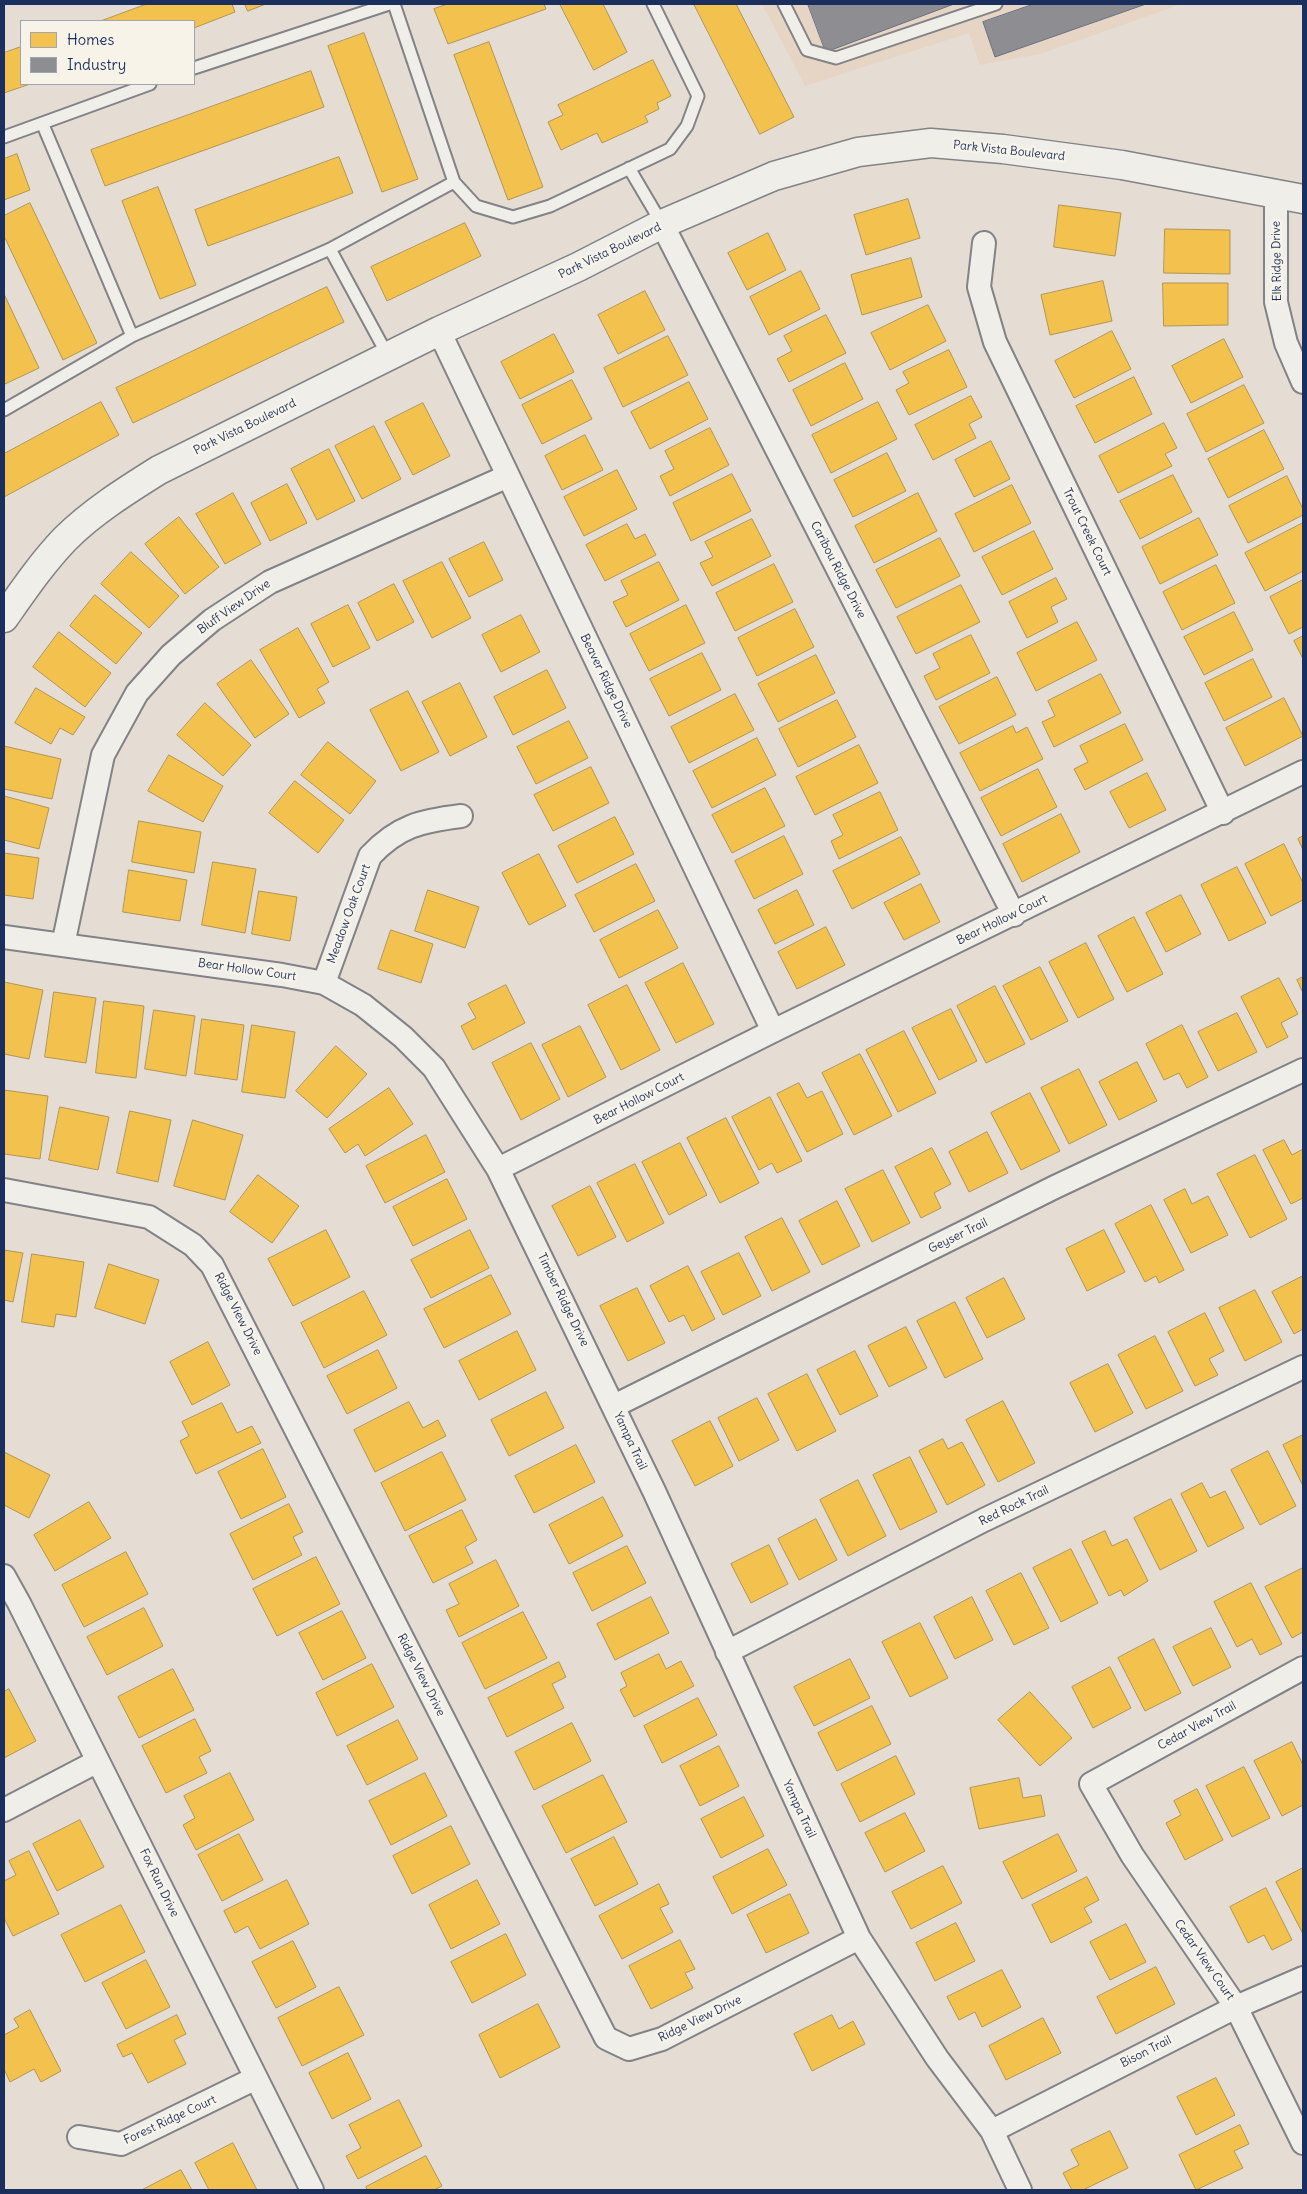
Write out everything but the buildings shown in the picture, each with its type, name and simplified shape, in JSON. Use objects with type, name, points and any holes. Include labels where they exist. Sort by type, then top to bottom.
[{"type":"street","name":"Park Vista Boulevard","points":[[4,618],[30,580],[66,538],[125,491],[158,470],[439,331],[578,267],[662,224],[774,176],[858,152],[931,143],[1003,149],[1122,165],[1276,196],[1303,199]]},
{"type":"street","name":"Elk Ridge Drive","points":[[1276,196],[1276,302],[1286,343],[1303,382]]},
{"type":"street","name":"Caribou Ridge Drive","points":[[662,224],[1014,915]]},
{"type":"street","name":"Trout Creek Court","points":[[984,243],[979,287],[995,342],[1223,813]]},
{"type":"street","name":"Beaver Ridge Drive","points":[[439,331],[773,1031]]},
{"type":"street","name":"Bluff View Drive","points":[[63,945],[103,755],[137,694],[172,655],[212,620],[270,582],[508,476]]},
{"type":"street","name":"Bear Hollow Court","points":[[4,937],[282,975],[324,983],[363,1005],[404,1037],[434,1068],[498,1169],[773,1031],[1223,813],[1303,772]]},
{"type":"street","name":"Meadow Oak Court","points":[[324,983],[370,856],[385,840],[409,826],[429,820],[461,816]]},
{"type":"street","name":"Geyser Trail","points":[[614,1406],[1055,1187],[1303,1070]]},
{"type":"street","name":"Timber Ridge Drive","points":[[498,1169],[614,1406]]},
{"type":"street","name":"Ridge View Drive","points":[[4,1190],[149,1217],[193,1245],[212,1264],[606,2038],[629,2050],[662,2038],[859,1938]]},
{"type":"street","name":"Red Rock Trail","points":[[727,1652],[984,1520],[1303,1367]]},
{"type":"street","name":"Yampa Trail","points":[[614,1406],[859,1938],[937,2058],[992,2131],[1020,2190]]},
{"type":"street","name":"Fox Run Drive","points":[[4,1576],[312,2190]]},
{"type":"street","name":"Cedar View Trail","points":[[1091,1784],[1303,1668]]},
{"type":"street","points":[[4,1810],[98,1761]]},
{"type":"street","name":"Cedar View Court","points":[[1091,1784],[1132,1855],[1236,2007],[1303,2143]]},
{"type":"street","name":"Bison Trail","points":[[992,2131],[1236,2007],[1303,1978]]},
{"type":"street","name":"Forest Ridge Court","points":[[79,2138],[121,2144],[256,2078]]},
{"type":"lane","points":[[195,68],[390,4]]},
{"type":"lane","points":[[394,4],[454,182],[476,206],[513,217],[550,206],[670,149],[687,126],[698,96],[653,4]]},
{"type":"lane","points":[[784,4],[807,50],[836,58],[996,4]]},
{"type":"lane","points":[[4,137],[42,125],[147,85]]},
{"type":"lane","points":[[42,125],[132,336]]},
{"type":"lane","points":[[630,168],[662,224]]},
{"type":"lane","points":[[4,410],[132,336],[330,249],[454,182]]},
{"type":"lane","points":[[330,249],[388,356]]},
{"type":"shaded area","points":[[762,4],[1182,4],[1040,54],[980,65],[969,33],[805,86]]}]
